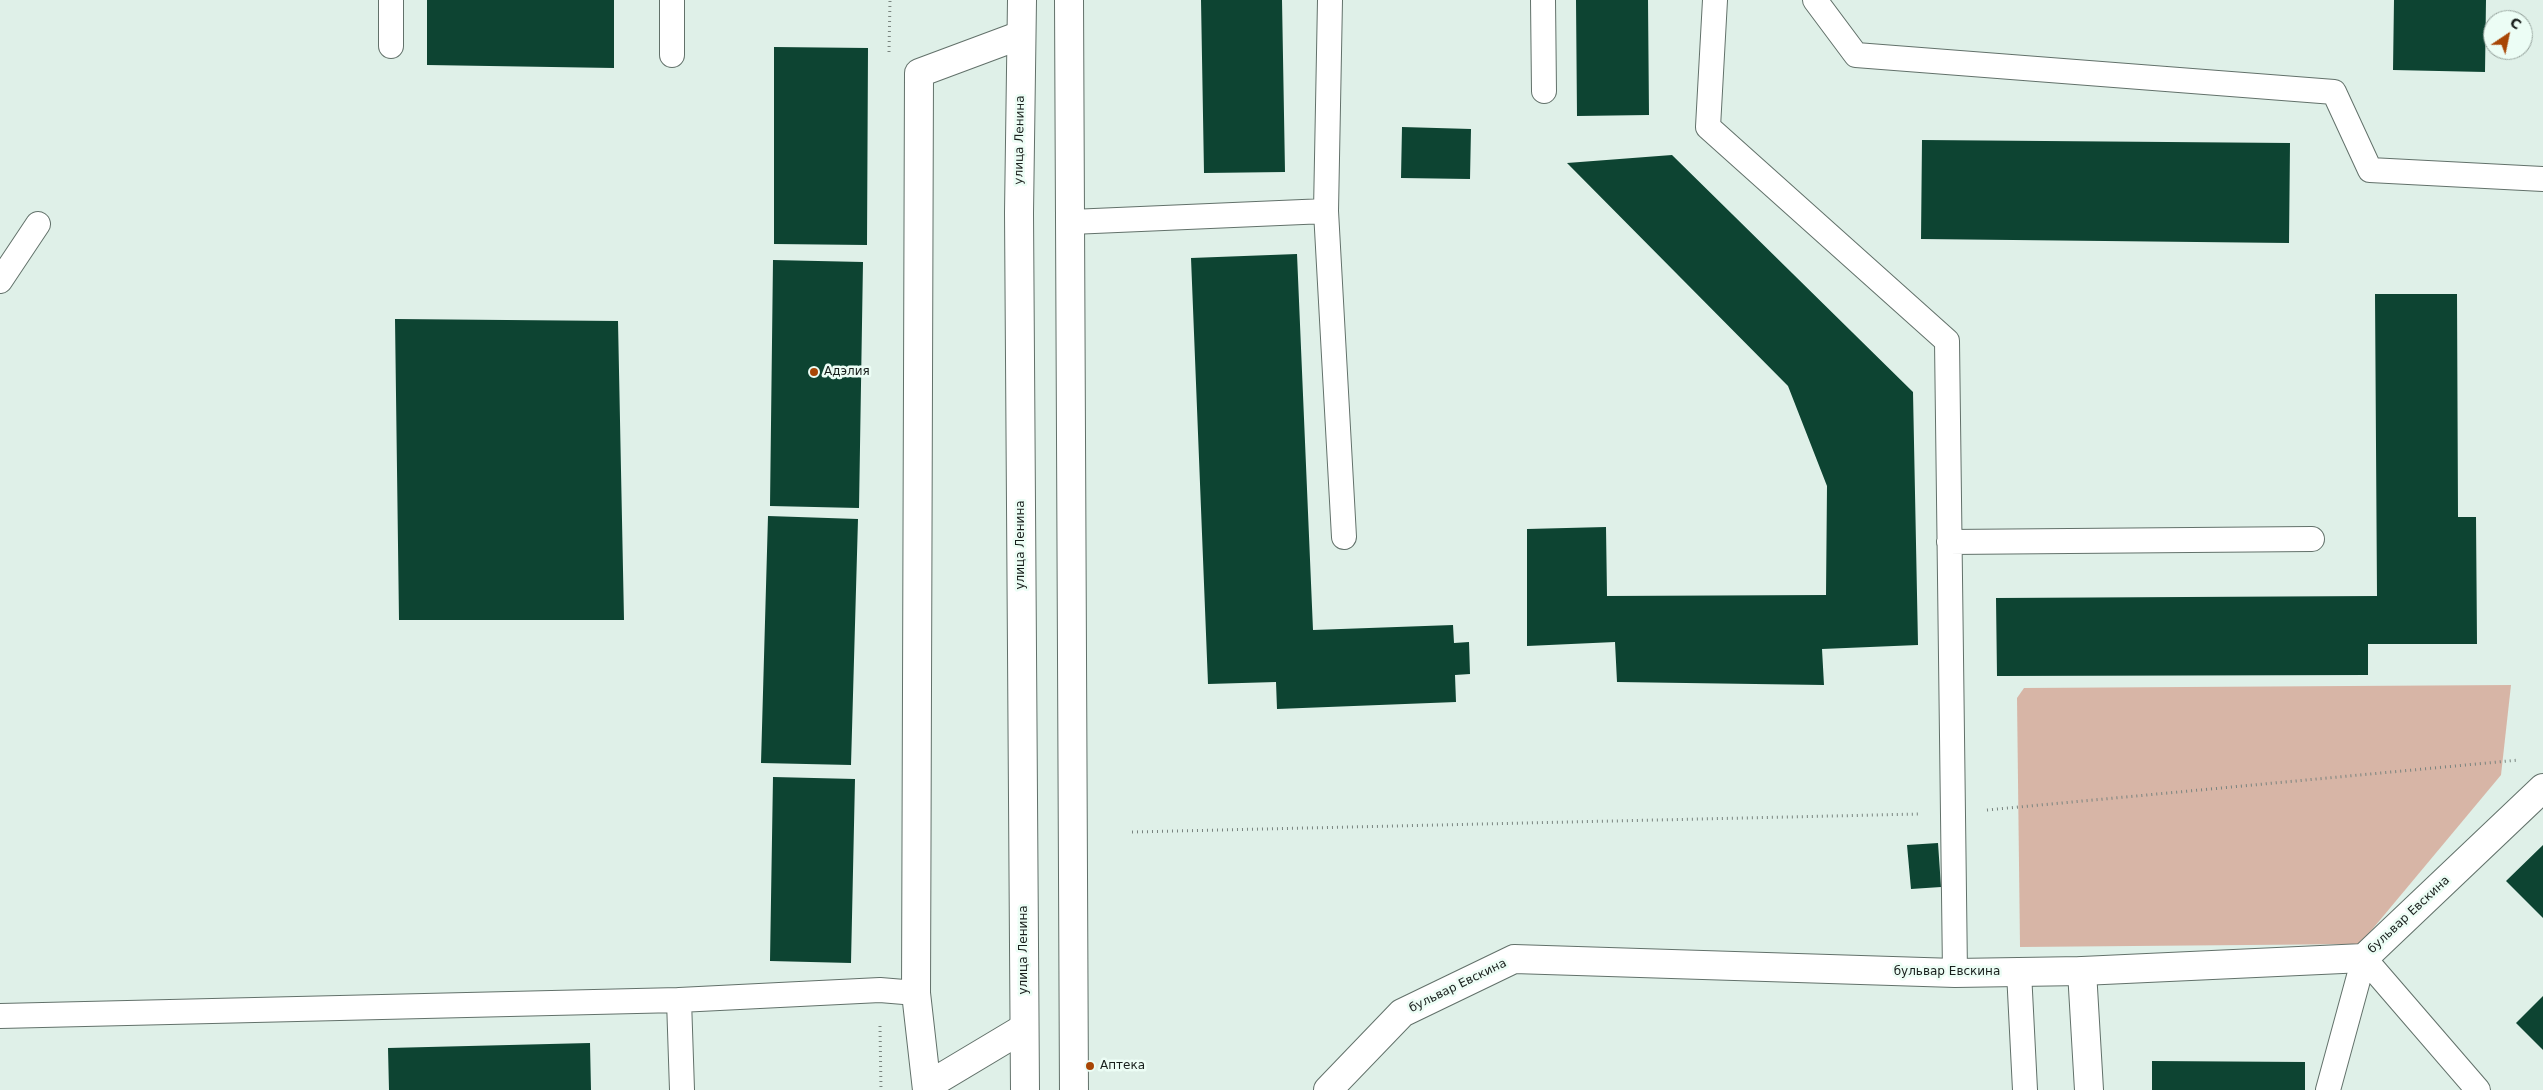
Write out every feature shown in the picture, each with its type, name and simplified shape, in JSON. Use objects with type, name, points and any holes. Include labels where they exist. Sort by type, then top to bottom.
[{"type":"street","name":"улица Ленина","points":[[1022,0],[1019,223],[1025,1090]]},
{"type":"street","points":[[1070,0],[1074,1090]]},
{"type":"street","points":[[1021,35],[920,73],[916,993],[927,1088],[1024,1028]]},
{"type":"street","name":"бульвар Евскина","points":[[1328,1090],[1402,1012],[1514,959],[1955,973],[2082,971],[2364,958],[2543,788]]},
{"type":"street","points":[[2082,971],[2089,1090]]},
{"type":"lane","points":[[391,0],[391,46]]},
{"type":"lane","points":[[672,0],[672,55]]},
{"type":"lane","points":[[1330,0],[1326,211],[1344,537]]},
{"type":"lane","points":[[1543,0],[1544,91]]},
{"type":"lane","points":[[1715,0],[1708,127],[1947,341],[1955,973]]},
{"type":"lane","points":[[1814,0],[1856,55],[2334,92],[2370,170],[2543,179]]},
{"type":"lane","points":[[1071,222],[1108,222],[1326,211]]},
{"type":"lane","points":[[0,281],[38,224]]},
{"type":"lane","points":[[1950,542],[2312,540]]},
{"type":"lane","points":[[2328,1090],[2364,958]]},
{"type":"lane","points":[[2364,958],[2478,1090]]},
{"type":"lane","points":[[2019,972],[2025,1090]]},
{"type":"lane","points":[[0,1016],[680,1000],[880,990],[916,993]]},
{"type":"lane","points":[[680,1000],[682,1090]]},
{"type":"path","points":[[1132,832],[1953,813],[2523,759]]},
{"type":"shaded area","points":[[2511,685],[2501,775],[2360,944],[2020,947],[2017,698],[2024,688]]},
{"type":"building","points":[[427,0],[614,0],[614,68],[427,65]]},
{"type":"building","points":[[1201,0],[1282,0],[1285,172],[1204,173]]},
{"type":"building","points":[[1576,0],[1648,0],[1649,115],[1577,116]]},
{"type":"building","points":[[2394,0],[2486,0],[2486,10],[2483,10],[2483,60],[2485,60],[2485,72],[2393,70]]},
{"type":"building","points":[[774,47],[868,48],[867,245],[774,244]]},
{"type":"building","points":[[1402,127],[1471,129],[1470,179],[1401,178]]},
{"type":"building","points":[[1922,140],[2290,143],[2289,243],[1921,239]]},
{"type":"building","points":[[1672,155],[1913,392],[1918,645],[1822,649],[1824,685],[1617,682],[1615,642],[1527,646],[1527,529],[1606,527],[1607,596],[1826,595],[1827,486],[1788,386],[1567,163]]},
{"type":"building","points":[[1297,254],[1313,630],[1453,625],[1454,643],[1469,642],[1470,674],[1455,675],[1456,702],[1277,709],[1276,682],[1208,684],[1191,258]]},
{"type":"building","points":[[773,260],[863,262],[859,508],[770,506]]},
{"type":"building","points":[[2375,294],[2457,294],[2458,517],[2476,517],[2477,644],[2368,644],[2368,675],[1997,676],[1996,598],[2377,596]]},
{"type":"building","points":[[395,319],[618,321],[624,620],[399,620]]},
{"type":"building","points":[[768,516],[858,519],[851,765],[761,763]]},
{"type":"building","points":[[773,777],[855,779],[851,963],[770,961]]},
{"type":"building","points":[[1938,843],[1941,887],[1911,889],[1907,845]]},
{"type":"building","points":[[2543,845],[2543,918],[2506,881]]},
{"type":"building","points":[[2543,996],[2543,1050],[2516,1023]]},
{"type":"building","points":[[590,1043],[591,1090],[389,1090],[388,1048]]},
{"type":"building","points":[[2152,1061],[2305,1062],[2305,1090],[2152,1090]]},
{"type":"place","name":"Адэлия","points":[[814,372]]},
{"type":"place","name":"Аптека","points":[[1090,1066]]}]
